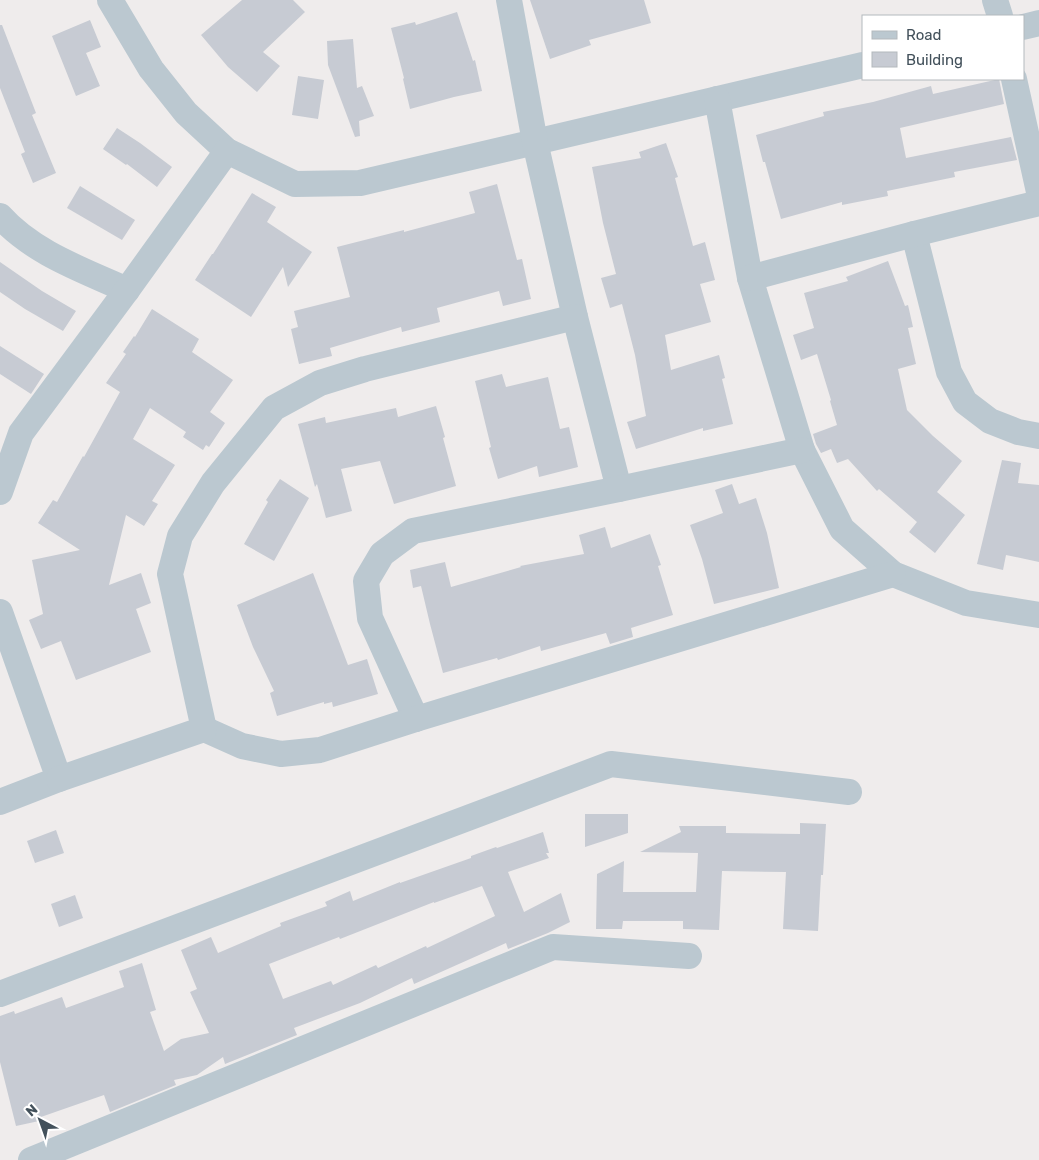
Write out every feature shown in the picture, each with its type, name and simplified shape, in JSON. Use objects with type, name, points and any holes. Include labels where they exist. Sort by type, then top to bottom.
[{"type":"street","points":[[110,0],[151,69],[186,113],[227,151],[295,184],[360,183],[862,65]]},
{"type":"street","points":[[508,0],[535,142],[575,317],[618,489]]},
{"type":"street","points":[[995,0],[1000,15]]},
{"type":"street","points":[[1024,27],[1039,22]]},
{"type":"street","points":[[1014,80],[1039,192]]},
{"type":"street","points":[[717,99],[750,278],[802,450],[842,529],[893,574],[966,603],[1039,615]]},
{"type":"street","points":[[0,492],[10,428],[127,290],[227,151]]},
{"type":"street","points":[[750,278],[1039,203]]},
{"type":"street","points":[[0,216],[12,229],[44,252],[127,290]]},
{"type":"street","points":[[914,234],[949,372],[965,402],[990,421],[1018,432],[1039,436]]},
{"type":"street","points":[[204,729],[170,574],[180,536],[213,484],[274,408],[320,383],[356,372],[575,317]]},
{"type":"street","points":[[416,719],[370,618],[366,582],[382,554],[413,531],[802,450]]},
{"type":"street","points":[[0,802],[59,779],[204,729],[242,746],[281,754],[320,750],[893,574]]},
{"type":"street","points":[[0,612],[59,779]]},
{"type":"street","points":[[0,994],[612,764],[849,792]]},
{"type":"street","points":[[31,1160],[553,946],[689,956]]},
{"type":"building","points":[[242,0],[293,0],[305,12],[263,52],[280,66],[257,92],[228,67],[201,35]]},
{"type":"building","points":[[530,0],[644,0],[651,23],[589,40],[591,45],[550,59]]},
{"type":"building","points":[[457,12],[473,61],[475,60],[482,91],[410,109],[391,28],[415,22],[416,25]]},
{"type":"building","points":[[90,20],[101,47],[86,53],[100,86],[76,96],[52,36]]},
{"type":"building","points":[[0,25],[2,25],[36,113],[32,115],[56,173],[33,183],[21,154],[25,152],[0,88]]},
{"type":"building","points":[[353,39],[357,88],[362,86],[374,116],[359,121],[360,136],[355,137],[328,65],[327,41]]},
{"type":"building","points":[[298,76],[324,80],[318,119],[292,115]]},
{"type":"building","points":[[999,80],[1004,104],[900,128],[906,158],[1011,137],[1017,160],[954,172],[955,177],[887,191],[888,196],[842,205],[842,202],[781,219],[756,135],[824,116],[823,112],[873,102],[931,86],[933,94]]},
{"type":"building","points":[[117,128],[172,167],[157,187],[127,164],[103,149]]},
{"type":"building","points":[[666,143],[678,177],[675,178],[693,246],[705,242],[715,280],[700,284],[711,322],[665,335],[671,370],[719,355],[725,378],[722,379],[733,424],[703,431],[703,428],[636,449],[627,422],[646,416],[635,355],[622,304],[610,308],[601,278],[616,274],[603,223],[592,167],[641,158],[639,152]]},
{"type":"building","points":[[497,184],[517,260],[522,259],[531,299],[503,306],[499,291],[437,308],[440,322],[402,332],[401,327],[330,348],[332,356],[299,364],[291,329],[298,327],[294,311],[350,297],[337,247],[475,213],[469,192]]},
{"type":"building","points":[[80,186],[135,220],[122,240],[67,208]]},
{"type":"building","points":[[252,193],[276,207],[267,222],[312,252],[288,287],[283,267],[251,317],[195,280]]},
{"type":"building","points":[[888,261],[905,306],[908,305],[913,327],[908,328],[916,364],[898,369],[907,410],[962,461],[937,492],[965,515],[935,553],[909,532],[917,522],[879,489],[877,491],[848,459],[837,463],[831,449],[821,453],[813,434],[837,425],[817,354],[801,360],[793,335],[814,328],[804,293],[848,281],[846,277]]},
{"type":"building","points":[[0,262],[42,291],[76,311],[63,331],[0,292]]},
{"type":"building","points":[[152,309],[199,339],[192,352],[233,380],[210,412],[225,423],[209,447],[206,445],[203,450],[183,437],[186,432],[150,408],[133,439],[175,465],[152,501],[158,504],[144,526],[126,515],[109,585],[141,573],[151,603],[136,609],[151,652],[76,680],[61,641],[41,649],[29,620],[43,614],[32,560],[80,550],[38,523],[53,500],[57,502],[120,392],[106,383],[126,354],[123,352],[135,337]]},
{"type":"building","points":[[0,346],[44,374],[31,394],[0,374]]},
{"type":"building","points":[[502,374],[506,387],[548,377],[560,429],[569,427],[578,467],[539,477],[537,466],[498,479],[489,448],[491,447],[475,381]]},
{"type":"building","points":[[436,406],[456,486],[394,504],[380,461],[341,469],[352,511],[326,518],[317,484],[315,487],[298,424],[325,417],[326,423],[396,408],[398,417]]},
{"type":"building","points":[[1002,460],[1021,463],[1018,483],[1039,485],[1039,562],[1006,555],[1003,570],[977,564]]},
{"type":"building","points":[[280,479],[309,498],[274,561],[244,544],[268,502],[266,500]]},
{"type":"building","points":[[732,484],[739,504],[756,498],[767,533],[779,588],[714,604],[702,559],[690,525],[723,513],[715,490]]},
{"type":"building","points":[[605,527],[611,548],[650,534],[661,565],[658,566],[673,615],[631,628],[633,637],[610,644],[606,633],[541,651],[540,646],[498,660],[497,658],[443,673],[421,586],[413,588],[410,570],[445,562],[451,587],[520,566],[584,554],[579,535]]},
{"type":"building","points":[[313,573],[348,665],[367,659],[378,694],[333,707],[332,702],[324,704],[324,702],[277,716],[270,693],[274,691],[253,647],[237,605]]},
{"type":"building","points":[[585,814],[628,814],[628,833],[585,847]]},
{"type":"building","points":[[800,823],[826,824],[818,931],[783,929],[786,872],[722,871],[719,930],[683,929],[683,921],[623,921],[622,929],[596,929],[597,874],[624,861],[623,892],[696,892],[698,853],[640,852],[681,832],[679,826],[726,826],[726,833],[800,834]]},
{"type":"building","points":[[56,830],[64,853],[35,863],[27,841]]},
{"type":"building","points":[[543,832],[549,853],[546,853],[549,858],[508,872],[524,912],[561,893],[570,922],[508,949],[506,943],[414,984],[412,978],[360,1003],[294,1028],[297,1035],[225,1064],[223,1057],[197,1075],[174,1080],[176,1085],[110,1112],[104,1095],[38,1118],[39,1121],[16,1126],[0,1062],[0,1016],[14,1011],[15,1014],[62,997],[66,1008],[124,987],[119,971],[142,963],[156,1010],[150,1012],[164,1051],[181,1039],[209,1033],[190,992],[197,989],[181,950],[211,937],[218,953],[281,926],[280,923],[327,906],[325,902],[350,891],[353,901],[400,882]],"holes":[[[482,886],[495,916],[427,948],[426,946],[378,968],[376,965],[333,985],[331,981],[283,999],[269,964]]]},
{"type":"building","points":[[75,895],[83,918],[59,927],[51,904]]}]
